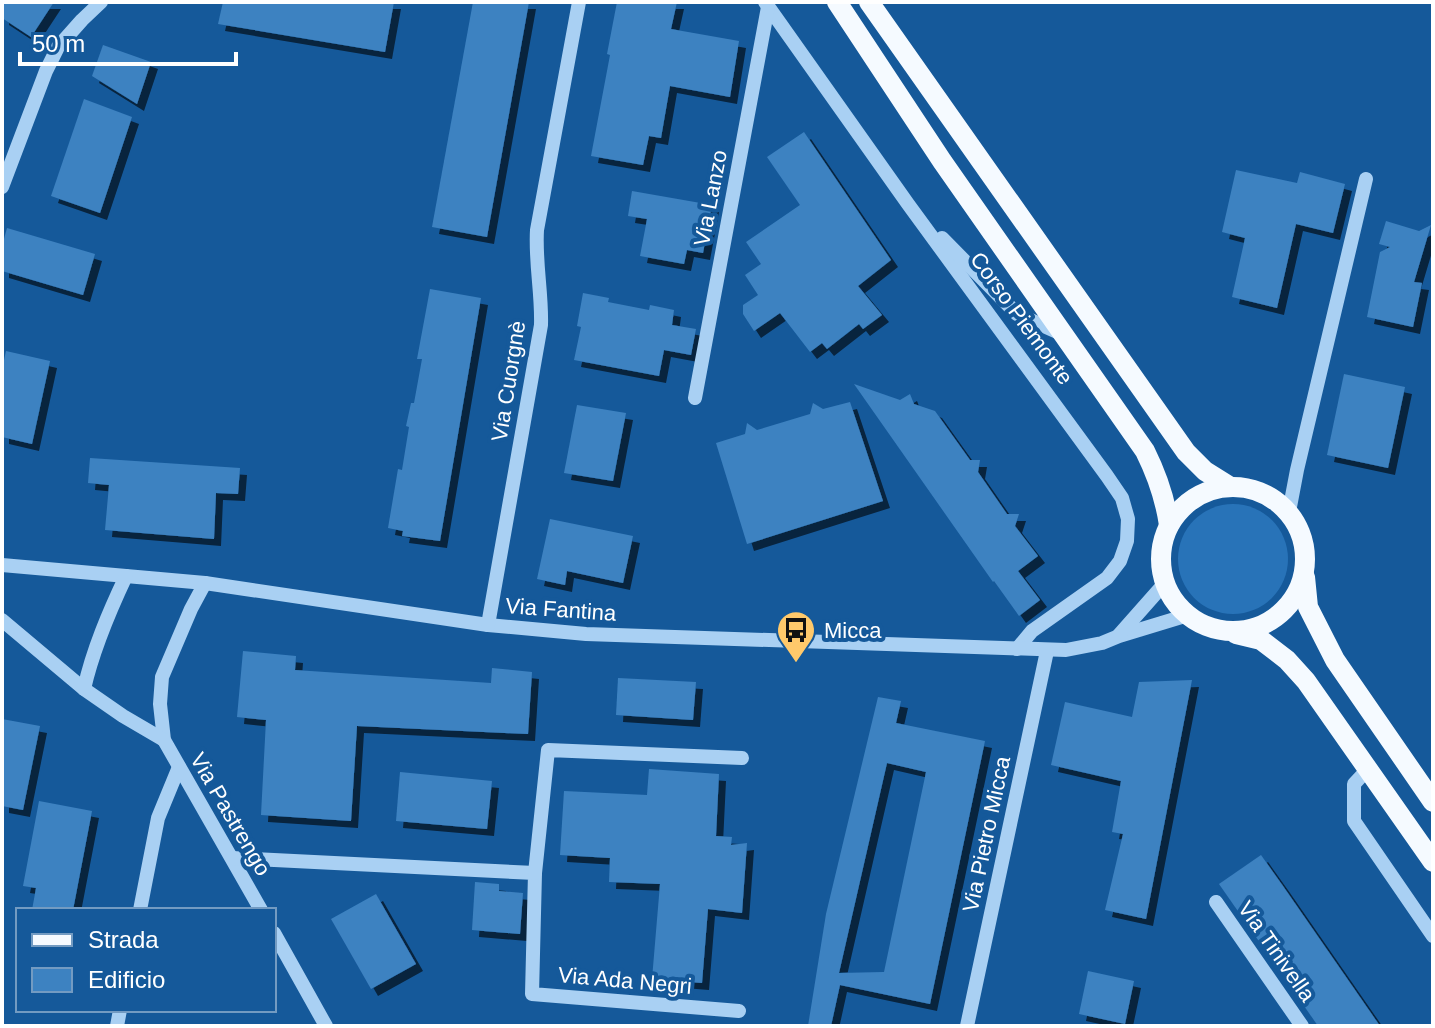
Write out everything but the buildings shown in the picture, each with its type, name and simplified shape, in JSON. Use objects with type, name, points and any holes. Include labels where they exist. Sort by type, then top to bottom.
[{"type":"main road","name":"Corso Piemonte","points":[[837,2],[942,161],[1145,451],[1156,472],[1169,525]]},
{"type":"main road","points":[[869,2],[1186,452],[1205,471],[1229,486]]},
{"type":"main road","points":[[1433,802],[1323,638],[1308,607],[1306,551],[1300,530],[1289,512],[1262,492],[1229,486],[1205,492],[1184,505],[1169,525],[1163,543],[1161,563],[1165,583],[1174,600],[1188,615],[1205,626],[1261,640],[1287,660],[1306,681],[1433,862]]},
{"type":"main road","points":[[1224,631],[1246,630],[1266,624],[1291,602],[1305,573]]},
{"type":"street","points":[[2,187],[58,47],[101,2]]},
{"type":"street","name":"Via Cuorgnè","points":[[488,625],[541,325],[537,230],[579,2]]},
{"type":"street","name":"Corso Piemonte","points":[[766,4],[1122,498],[1128,519],[1127,541],[1120,561],[1107,578],[1032,631],[1017,649]]},
{"type":"street","name":"Via Lanzo","points":[[695,398],[766,4]]},
{"type":"street","points":[[1289,512],[1366,179]]},
{"type":"street","points":[[908,204],[1017,314],[1063,334]]},
{"type":"street","name":"Via Fantina","points":[[2,565],[205,583],[488,625],[586,634],[1047,651],[1102,643],[1188,615]]},
{"type":"street","points":[[84,689],[109,613],[126,576]]},
{"type":"street","name":"Via Pastrengo","points":[[205,583],[162,677],[160,704],[164,740],[260,908]]},
{"type":"street","points":[[1119,636],[1165,583]]},
{"type":"street","name":"Via Pastrengo","points":[[2,620],[84,689],[164,740]]},
{"type":"street","name":"Via Pietro Micca","points":[[967,1026],[1047,651]]},
{"type":"street","name":"Via Ada Negri","points":[[739,1011],[532,994],[535,873],[548,750],[742,758]]},
{"type":"street","points":[[140,908],[158,818],[179,767]]},
{"type":"street","points":[[1368,769],[1354,784],[1354,821],[1433,936]]},
{"type":"street","points":[[232,858],[535,873]]},
{"type":"street","name":"Via Tinivella","points":[[1216,902],[1302,1026]]},
{"type":"street","points":[[276,937],[326,1026]]},
{"type":"shaded area","points":[[1233,504],[1254,508],[1272,520],[1284,538],[1288,559],[1284,580],[1272,598],[1254,610],[1233,614],[1212,610],[1194,598],[1182,580],[1178,559],[1182,538],[1194,520],[1212,508]]},
{"type":"place","name":"Micca","points":[[796,664]]}]
